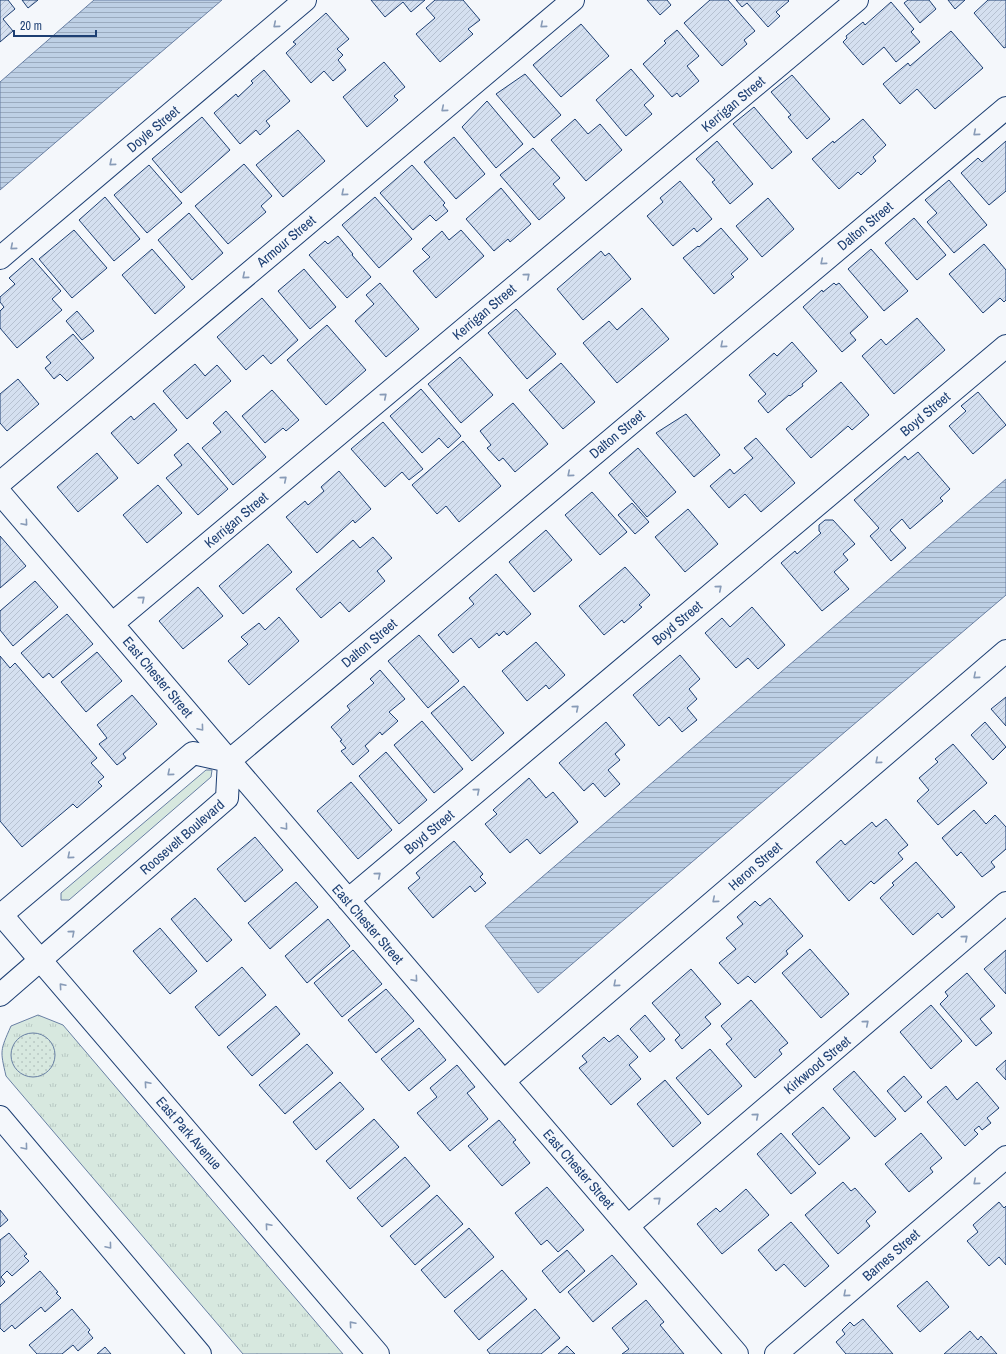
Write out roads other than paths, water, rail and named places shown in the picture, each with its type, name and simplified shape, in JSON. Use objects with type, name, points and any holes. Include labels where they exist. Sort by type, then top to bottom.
[{"type":"main road","name":"Doyle Street","points":[[0,258],[305,0]]},
{"type":"main road","name":"Armour Street","points":[[0,483],[573,0]]},
{"type":"main road","name":"Kerrigan Street","points":[[112,624],[857,0]]},
{"type":"main road","name":"Dalton Street","points":[[229,760],[1006,108]]},
{"type":"main road","name":"Boyd Street","points":[[348,900],[1006,346]]},
{"type":"main road","name":"East Chester Street","points":[[0,493],[737,1354]]},
{"type":"main road","name":"Heron Street","points":[[504,1081],[1006,651]]},
{"type":"main road","points":[[0,915],[193,753],[229,760]]},
{"type":"main road","name":"Roosevelt Boulevard","points":[[0,995],[227,798],[229,760]]},
{"type":"main road","name":"Kirkwood Street","points":[[628,1226],[1006,904]]},
{"type":"main road","name":"East Park Avenue","points":[[0,915],[41,960],[378,1354]]},
{"type":"main road","points":[[0,1117],[200,1354]]},
{"type":"main road","name":"Barnes Street","points":[[776,1354],[1006,1157]]},
{"type":"water","points":[[94,0],[222,0],[0,190],[0,82]]},
{"type":"water","points":[[1006,479],[1006,595],[538,993],[485,926]]}]
